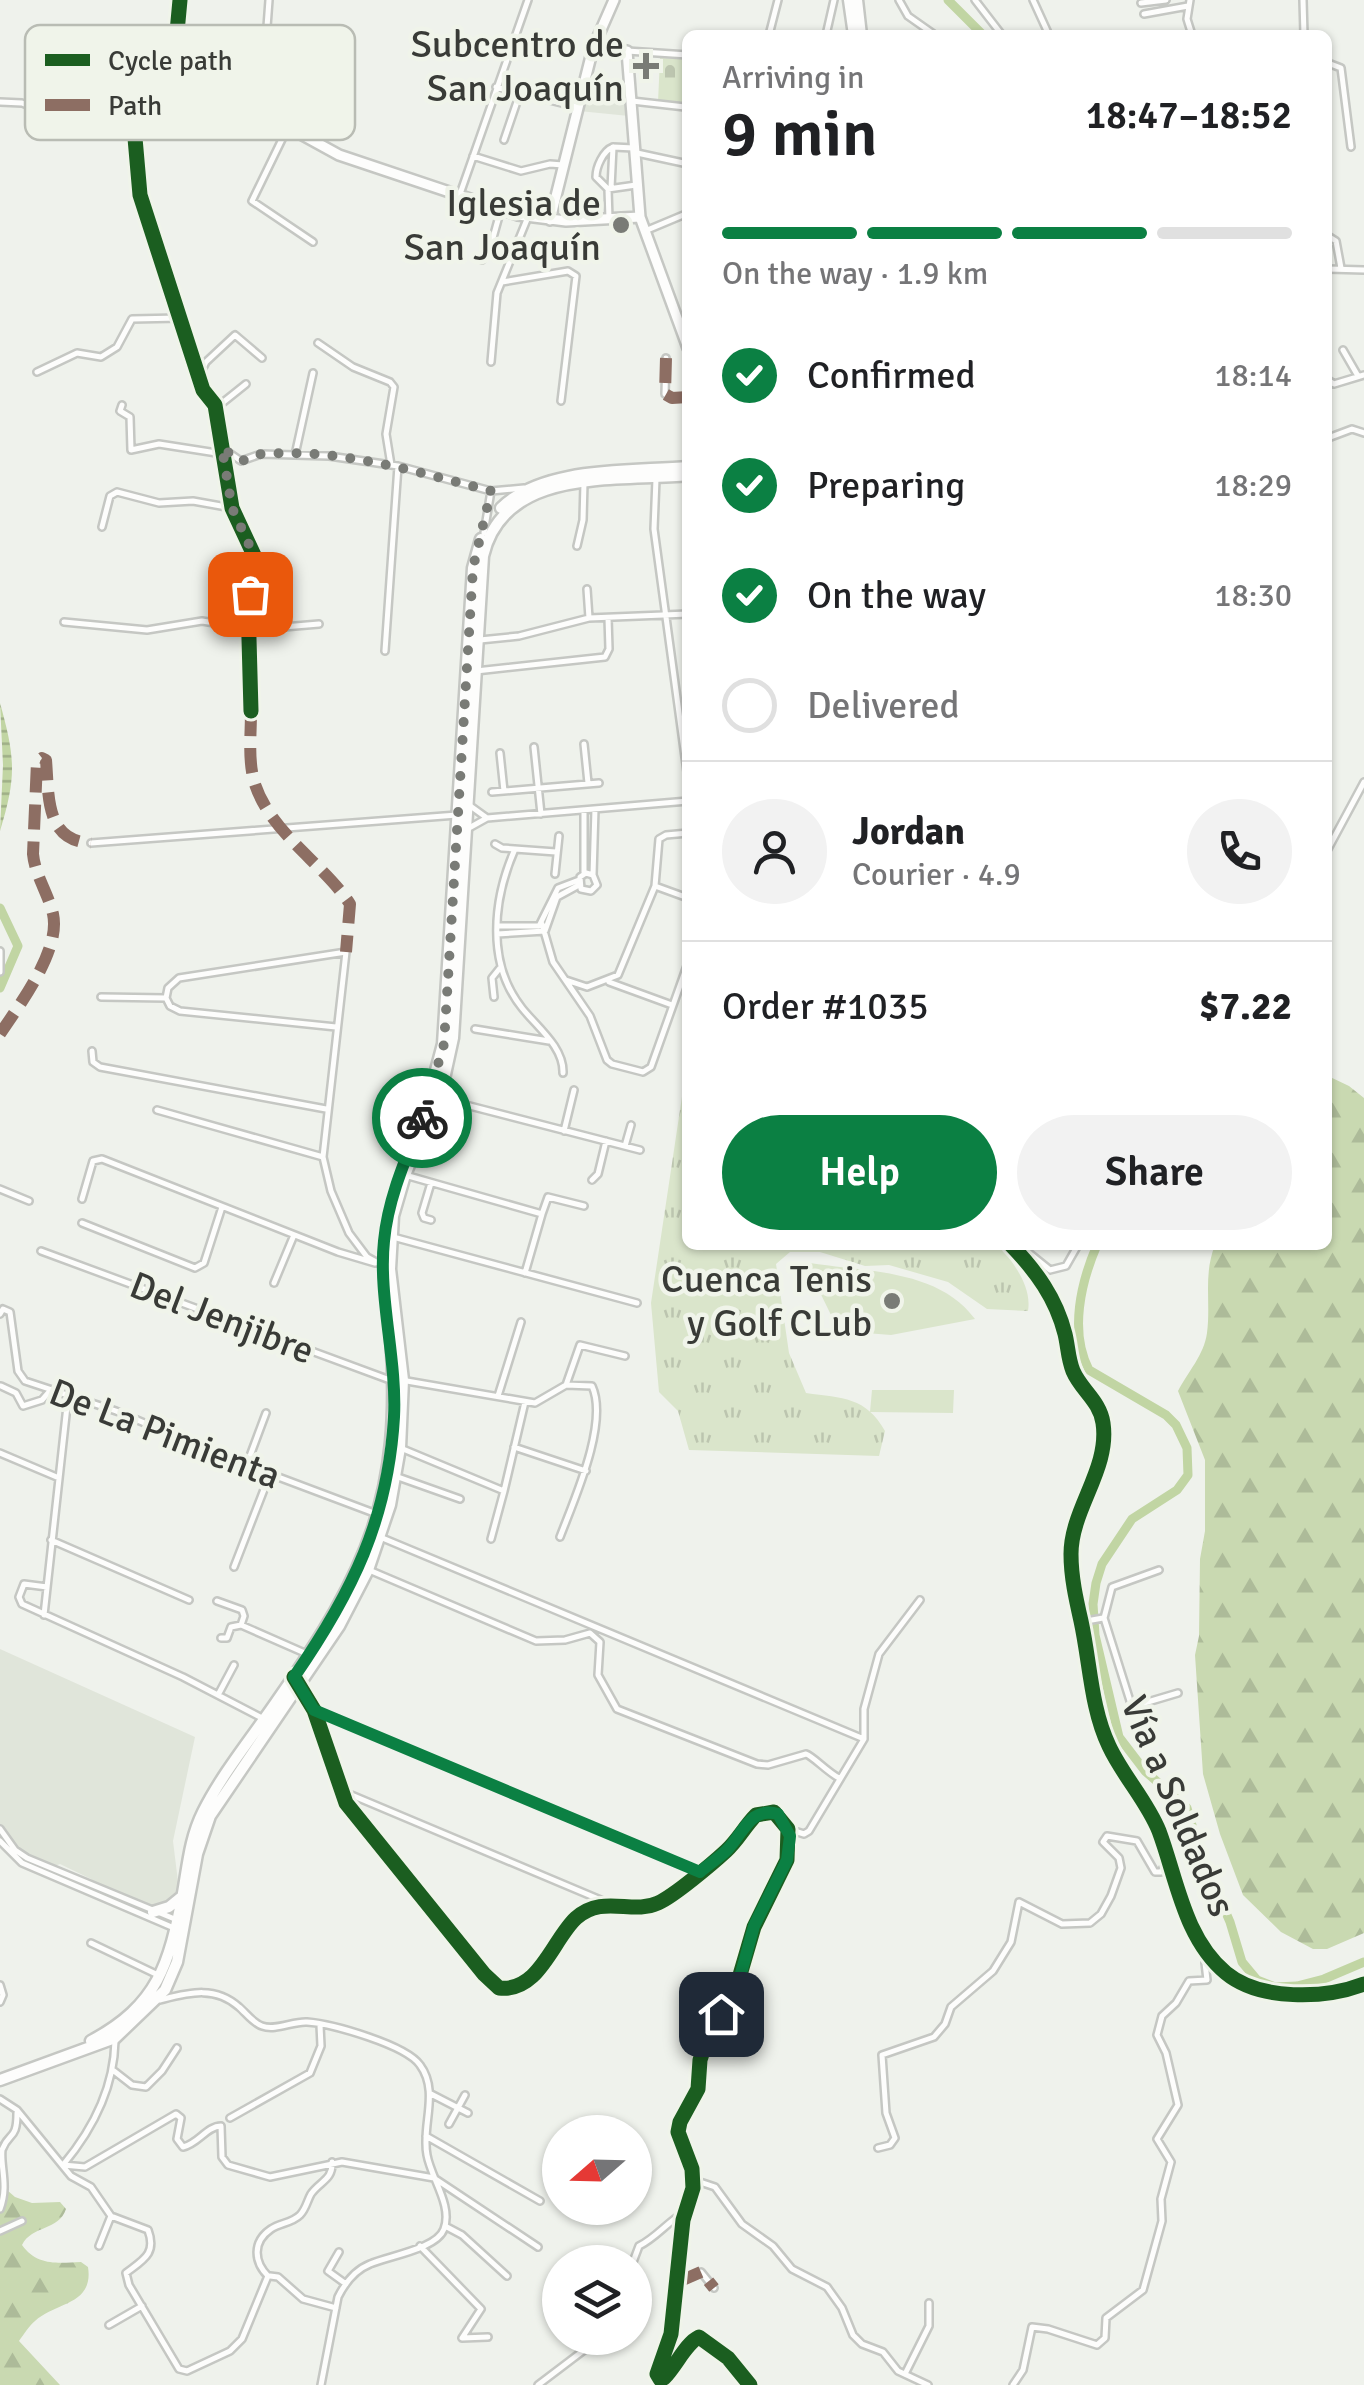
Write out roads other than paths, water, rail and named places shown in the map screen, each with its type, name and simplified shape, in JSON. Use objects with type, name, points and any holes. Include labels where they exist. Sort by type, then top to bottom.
[{"type":"main road","points":[[853,0],[857,30]]},
{"type":"main road","points":[[383,1266],[405,1175],[453,1038],[476,672],[473,568],[484,533],[499,510],[526,488],[574,477],[682,468]]},
{"type":"main road","points":[[0,2080],[115,2038],[152,2000],[179,1925],[210,1816],[298,1680],[360,1569],[383,1516],[400,1448],[398,1380],[383,1244],[391,1200],[434,1097],[444,1044],[458,815],[483,556],[499,519],[511,507],[540,491],[584,483],[682,476]]},
{"type":"main road","points":[[59,2058],[124,2022],[166,1990],[176,1962],[187,1861],[203,1812],[265,1719],[339,1626],[368,1570],[380,1538],[398,1380]]},
{"type":"main road","points":[[153,1912],[174,1904],[183,1893]]},
{"type":"street","points":[[178,25],[180,0]]},
{"type":"street","points":[[267,25],[270,0]]},
{"type":"street","points":[[460,194],[528,0]]},
{"type":"street","points":[[550,220],[593,48],[614,0]]},
{"type":"street","points":[[770,30],[778,0]]},
{"type":"street","points":[[828,30],[834,0]]},
{"type":"street","points":[[899,0],[908,16],[928,30]]},
{"type":"street","points":[[976,0],[998,30]]},
{"type":"street","points":[[1034,0],[1047,30]]},
{"type":"street","points":[[1143,1],[1166,0]]},
{"type":"street","points":[[1303,0],[1304,30]]},
{"type":"street","points":[[1144,14],[1189,3],[1190,30]]},
{"type":"street","points":[[593,48],[682,55]]},
{"type":"street","points":[[627,51],[640,217],[682,332]]},
{"type":"street","points":[[1332,65],[1341,68],[1352,147]]},
{"type":"street","points":[[496,87],[578,107]]},
{"type":"street","points":[[504,140],[520,93]]},
{"type":"street","points":[[632,101],[682,105]]},
{"type":"street","points":[[0,102],[25,104]]},
{"type":"street","points":[[135,140],[140,196],[198,376],[216,408],[232,508],[259,566],[248,603],[251,711]]},
{"type":"street","points":[[282,140],[252,201],[314,242]]},
{"type":"street","points":[[311,140],[338,155],[528,217],[640,217]]},
{"type":"street","points":[[609,220],[613,147]]},
{"type":"street","points":[[639,185],[610,188],[596,178],[606,150],[637,150],[682,162]]},
{"type":"street","points":[[473,156],[520,171],[550,164],[564,166]]},
{"type":"street","points":[[482,260],[502,209]]},
{"type":"street","points":[[645,230],[682,215]]},
{"type":"street","points":[[491,362],[497,293],[528,217]]},
{"type":"street","points":[[1332,238],[1336,241],[1341,268]]},
{"type":"street","points":[[1332,269],[1364,270]]},
{"type":"street","points":[[502,282],[574,273],[561,401]]},
{"type":"street","points":[[37,372],[77,353],[101,357],[117,347],[132,319],[180,318]]},
{"type":"street","points":[[198,376],[206,362],[234,335],[262,358]]},
{"type":"street","points":[[318,343],[394,387],[386,434],[394,466],[385,652]]},
{"type":"street","points":[[1332,383],[1361,376],[1343,350]]},
{"type":"street","points":[[666,358],[665,394],[682,397]]},
{"type":"street","points":[[294,455],[313,373]]},
{"type":"street","points":[[216,408],[246,384]]},
{"type":"street","points":[[122,405],[120,411],[130,416],[131,450],[159,444],[223,451],[241,461],[260,454],[294,455],[394,466],[491,491],[526,488]]},
{"type":"street","points":[[1332,436],[1352,429],[1364,433]]},
{"type":"street","points":[[656,478],[654,529],[682,732]]},
{"type":"street","points":[[577,546],[583,520],[584,483]]},
{"type":"street","points":[[484,533],[491,491]]},
{"type":"street","points":[[102,526],[110,496],[118,492],[159,503],[194,501],[232,508]]},
{"type":"street","points":[[587,589],[589,618]]},
{"type":"street","points":[[475,634],[519,636],[589,618],[682,614]]},
{"type":"street","points":[[476,672],[606,657],[608,618]]},
{"type":"street","points":[[64,622],[147,630],[202,621],[247,629],[318,624]]},
{"type":"street","points":[[584,744],[588,783]]},
{"type":"street","points":[[534,747],[541,815]]},
{"type":"street","points":[[500,753],[504,791]]},
{"type":"street","points":[[492,792],[599,782]]},
{"type":"street","points":[[1332,841],[1364,782]]},
{"type":"street","points":[[468,829],[488,818],[682,801]]},
{"type":"street","points":[[469,805],[488,818]]},
{"type":"street","points":[[584,810],[586,856],[580,879],[586,892],[597,883],[593,875],[595,810]]},
{"type":"street","points":[[91,843],[458,815]]},
{"type":"street","points":[[564,979],[579,987],[608,982],[618,975],[656,886],[658,839],[682,833]]},
{"type":"street","points":[[555,874],[559,836]]},
{"type":"street","points":[[496,844],[502,848],[556,852]]},
{"type":"street","points":[[515,849],[500,890],[500,968],[513,996],[562,1060],[563,1074]]},
{"type":"street","points":[[593,875],[580,879],[557,897],[543,928],[553,962],[590,1016],[607,1060],[630,1070],[644,1072],[651,1068],[682,979]]},
{"type":"street","points":[[656,886],[682,896]]},
{"type":"street","points":[[498,930],[543,928]]},
{"type":"street","points":[[0,951],[0,972]]},
{"type":"street","points":[[336,1027],[180,1011],[170,1006],[166,998],[168,988],[179,978],[346,952],[323,1157],[349,1233],[383,1266]]},
{"type":"street","points":[[494,997],[492,978],[500,968]]},
{"type":"street","points":[[608,982],[672,1005]]},
{"type":"street","points":[[101,997],[166,998]]},
{"type":"street","points":[[475,1029],[550,1041]]},
{"type":"street","points":[[92,1051],[93,1062],[100,1066],[326,1109]]},
{"type":"street","points":[[564,1130],[574,1090]]},
{"type":"street","points":[[434,1097],[640,1150]]},
{"type":"street","points":[[157,1110],[323,1157]]},
{"type":"street","points":[[625,1146],[630,1125]]},
{"type":"street","points":[[592,1180],[598,1174],[606,1141]]},
{"type":"street","points":[[82,1199],[93,1161],[102,1159],[383,1266]]},
{"type":"street","points":[[405,1175],[542,1214]]},
{"type":"street","points":[[431,1182],[422,1212],[424,1218],[431,1220]]},
{"type":"street","points":[[0,1189],[28,1201]]},
{"type":"street","points":[[525,1273],[548,1197],[584,1206]]},
{"type":"street","points":[[82,1223],[195,1268],[204,1263],[222,1207]]},
{"type":"street","points":[[274,1283],[294,1235]]},
{"type":"street","points":[[390,1236],[637,1302]]},
{"type":"street","name":"Vía a Soldados","points":[[1016,1250],[1028,1261],[1055,1305],[1074,1374],[1093,1398],[1103,1424],[1101,1450],[1073,1530],[1074,1595],[1084,1622],[1088,1668],[1108,1743],[1149,1810],[1185,1911],[1215,1962],[1243,1984],[1271,1994],[1350,1990],[1364,1984]]},
{"type":"street","points":[[1026,1250],[1050,1270],[1066,1266],[1075,1250]]},
{"type":"street","name":"Del Jenjibre","points":[[41,1251],[377,1378],[525,1402]]},
{"type":"street","name":"De La Pimienta","points":[[0,1314],[4,1309],[10,1312],[21,1377],[49,1392],[116,1411],[383,1516]]},
{"type":"street","points":[[498,1396],[521,1322]]},
{"type":"street","points":[[566,1385],[580,1345],[625,1356]]},
{"type":"street","points":[[491,1538],[525,1402],[540,1402],[566,1385],[590,1384],[594,1388],[594,1436],[586,1471],[560,1538]]},
{"type":"street","points":[[1,1386],[16,1393],[23,1406],[42,1400],[49,1392]]},
{"type":"street","points":[[44,1615],[68,1397]]},
{"type":"street","points":[[247,1464],[266,1413]]},
{"type":"street","points":[[514,1447],[586,1471]]},
{"type":"street","points":[[400,1448],[504,1491]]},
{"type":"street","points":[[0,1453],[59,1478]]},
{"type":"street","points":[[234,1567],[270,1474]]},
{"type":"street","points":[[395,1476],[460,1499]]},
{"type":"street","points":[[380,1538],[864,1739]]},
{"type":"street","points":[[51,1540],[189,1600]]},
{"type":"street","points":[[368,1570],[536,1641],[595,1635],[600,1642],[598,1675],[617,1709],[757,1764],[768,1765],[806,1754],[838,1778]]},
{"type":"street","points":[[1159,1570],[1112,1587],[1102,1618],[1131,1704],[1178,1692]]},
{"type":"street","points":[[47,1587],[27,1583],[22,1587],[22,1604],[265,1719]]},
{"type":"street","points":[[298,1680],[314,1710],[351,1809],[484,1974],[500,1988],[508,1989],[525,1981],[550,1956],[577,1917],[611,1904],[660,1903],[729,1848],[756,1814],[774,1812],[788,1829],[804,1834],[809,1831],[864,1739],[864,1709],[876,1662],[920,1600]]},
{"type":"street","points":[[217,1602],[242,1610],[241,1625]]},
{"type":"street","points":[[1084,1622],[1102,1618]]},
{"type":"street","points":[[221,1638],[227,1638],[231,1627],[241,1625],[310,1655]]},
{"type":"street","points":[[218,1694],[234,1665]]},
{"type":"street","points":[[314,1710],[700,1872]]},
{"type":"street","points":[[342,1790],[611,1904]]},
{"type":"street","points":[[750,2385],[728,2358],[699,2336],[670,2372],[658,2378],[670,2334],[694,2180],[678,2132],[680,2122],[698,2089],[700,2060],[708,2036],[734,1992],[754,1926],[787,1860],[788,1829]]},
{"type":"street","points":[[0,1830],[15,1850],[27,1858],[179,1925]]},
{"type":"street","points":[[878,2148],[890,2145],[896,2138],[886,2114],[882,2055],[940,2032],[951,2007],[993,1970],[1011,1942],[1019,1902],[1062,1924],[1084,1925],[1101,1914],[1121,1868],[1118,1858],[1104,1845],[1104,1838],[1137,1841],[1152,1870],[1158,1873],[1168,1858]]},
{"type":"street","points":[[0,1841],[22,1863],[179,1925]]},
{"type":"street","points":[[91,1942],[160,1976]]},
{"type":"street","points":[[1014,2385],[1023,2370],[1032,2327],[1048,2328],[1097,2345],[1105,2338],[1106,2318],[1142,2292],[1162,2222],[1161,2199],[1170,2162],[1157,2140],[1178,2105],[1166,2053],[1156,2035],[1158,2024],[1189,1981],[1195,1978],[1205,1982],[1204,1964],[1208,1960],[1215,1962]]},
{"type":"street","points":[[0,1985],[4,1995],[0,2002]]},
{"type":"street","points":[[152,2000],[191,1991],[212,1993],[230,1999],[256,2024],[266,2028],[306,2022],[408,2052],[426,2074],[430,2094],[426,2152],[445,2208],[445,2226],[435,2241],[368,2264],[346,2284],[336,2308],[321,2385]]},
{"type":"street","points":[[230,2118],[310,2073],[321,2046],[320,2026]]},
{"type":"street","points":[[63,2166],[91,2130],[114,2071],[115,2038]]},
{"type":"street","points":[[114,2071],[132,2086],[146,2087],[177,2048]]},
{"type":"street","points":[[430,2094],[468,2113]]},
{"type":"street","points":[[449,2124],[464,2095]]},
{"type":"street","points":[[0,2100],[17,2110],[71,2176],[91,2187],[111,2216],[148,2230],[153,2244],[150,2254],[126,2273],[129,2286],[179,2370],[186,2371],[242,2340],[268,2276]]},
{"type":"street","points":[[0,2208],[5,2194],[2,2153],[17,2130],[17,2110]]},
{"type":"street","points":[[63,2166],[85,2167],[176,2114],[182,2121],[178,2144],[188,2146],[219,2125],[223,2130],[225,2163],[260,2177],[332,2162],[434,2178],[538,2247]]},
{"type":"street","points":[[426,2136],[540,2201]]},
{"type":"street","points":[[332,2162],[328,2180],[312,2194],[304,2211],[261,2238],[257,2258],[268,2276],[278,2277],[303,2299],[336,2308]]},
{"type":"street","points":[[694,2180],[716,2187],[742,2224],[773,2246],[792,2269],[826,2287],[842,2308],[852,2335],[862,2344],[883,2352],[894,2366],[928,2385]]},
{"type":"street","points":[[640,2245],[659,2236],[668,2221],[686,2212]]},
{"type":"street","points":[[99,2246],[111,2216]]},
{"type":"street","points":[[0,2231],[22,2220]]},
{"type":"street","points":[[445,2226],[462,2236],[506,2276]]},
{"type":"street","points":[[420,2246],[481,2309],[462,2338],[488,2338]]},
{"type":"street","points":[[339,2252],[328,2271],[346,2284]]},
{"type":"street","points":[[678,2282],[701,2272],[714,2288]]},
{"type":"street","points":[[906,2374],[929,2326],[929,2303]]},
{"type":"street","points":[[108,2325],[142,2306]]},
{"type":"street","points":[[538,2385],[578,2355]]},
{"type":"waterway","points":[[948,0],[978,30]]},
{"type":"waterway","points":[[0,908],[18,946],[0,988]]},
{"type":"waterway","points":[[1095,1250],[1086,1275],[1079,1324],[1089,1370],[1166,1415],[1176,1425],[1187,1448],[1188,1475],[1177,1490],[1132,1519],[1102,1564],[1096,1583],[1095,1635],[1119,1737],[1145,1771],[1187,1808],[1242,1962],[1257,1980],[1275,1987],[1297,1986],[1364,1962]]},
{"type":"place","name":"Subcentro de San Joaquín","points":[[646,66]]},
{"type":"place","name":"Iglesia de San Joaquín","points":[[621,225]]},
{"type":"place","name":"Cuenca Tenis y Golf CLub","points":[[892,1301]]}]
